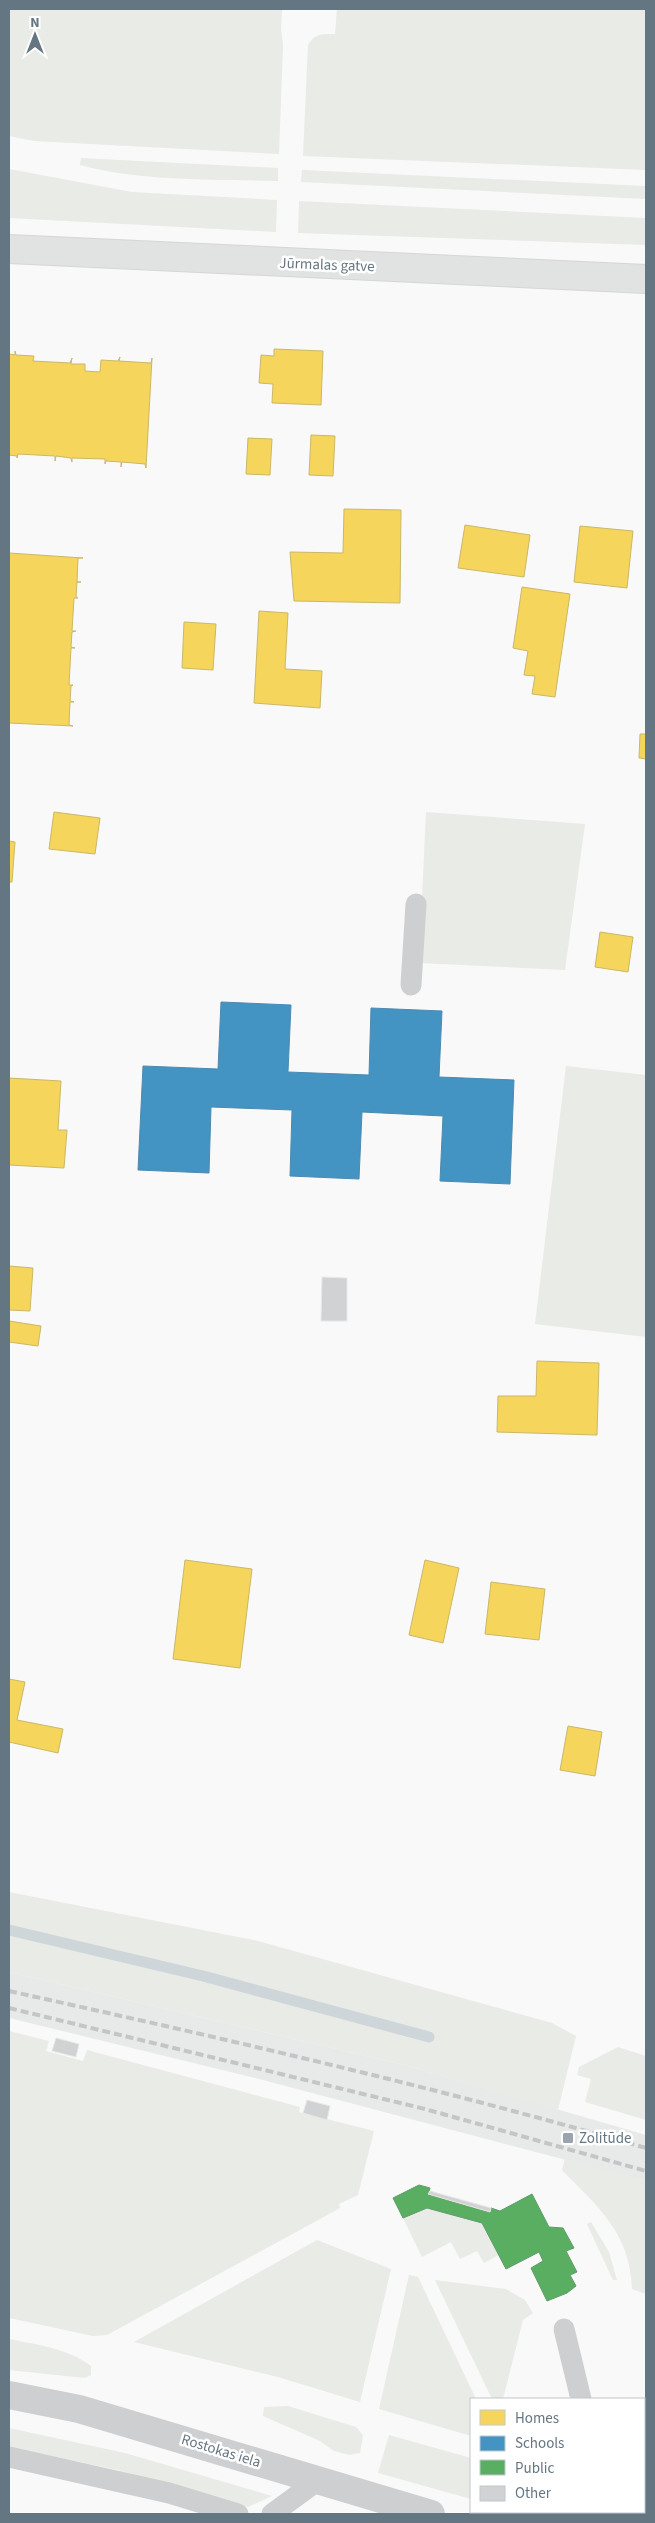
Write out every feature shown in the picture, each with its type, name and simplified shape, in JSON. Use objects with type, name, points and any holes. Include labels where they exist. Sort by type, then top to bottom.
[{"type":"main road","name":"Jūrmalas gatve","points":[[9,250],[646,279]]},
{"type":"street","name":"Rostokas iela","points":[[9,2395],[79,2408],[431,2514]]},
{"type":"lane","points":[[411,986],[416,904]]},
{"type":"lane","points":[[564,2329],[581,2398]]},
{"type":"lane","points":[[9,2457],[169,2493],[238,2514]]},
{"type":"lane","points":[[272,2514],[317,2480]]},
{"type":"shaded area","points":[[9,9],[282,9],[281,30],[283,45],[279,154],[34,141],[9,136]]},
{"type":"shaded area","points":[[337,9],[646,9],[646,170],[303,156],[308,45],[313,38],[319,35],[335,34]]},
{"type":"shaded area","points":[[81,158],[278,168],[278,181],[154,177],[80,165]]},
{"type":"shaded area","points":[[9,169],[132,192],[277,200],[276,232],[9,218]]},
{"type":"shaded area","points":[[302,170],[646,186],[646,199],[301,182]]},
{"type":"shaded area","points":[[299,201],[646,218],[646,245],[298,233]]},
{"type":"shaded area","points":[[426,812],[585,824],[565,970],[419,963]]},
{"type":"shaded area","points":[[566,1066],[646,1075],[646,1337],[535,1324]]},
{"type":"shaded area","points":[[9,1892],[258,1941],[552,2023],[576,2036],[558,2110],[404,2065],[9,1972]]},
{"type":"shaded area","points":[[9,1972],[404,2065],[646,2135],[646,2181],[259,2079],[9,2018]]},
{"type":"shaded area","points":[[9,2031],[49,2041],[46,2051],[83,2061],[87,2050],[300,2107],[299,2112],[374,2131],[358,2195],[339,2204],[340,2208],[107,2335],[93,2336],[9,2318]]},
{"type":"shaded area","points":[[618,2047],[646,2056],[646,2120],[585,2102],[591,2079],[577,2075],[579,2067]]},
{"type":"shaded area","points":[[565,2158],[646,2181],[646,2294],[632,2289],[630,2269],[619,2237],[600,2210],[562,2170]]},
{"type":"shaded area","points":[[427,2208],[482,2223],[499,2255],[484,2263],[477,2251],[460,2259],[451,2242],[422,2257],[403,2218]]},
{"type":"shaded area","points":[[591,2222],[609,2252],[617,2280],[613,2280],[587,2224]]},
{"type":"shaded area","points":[[317,2240],[391,2269],[360,2402],[278,2377],[134,2342]]},
{"type":"shaded area","points":[[409,2275],[418,2277],[476,2398],[470,2398],[470,2436],[379,2409]]},
{"type":"shaded area","points":[[435,2280],[506,2289],[525,2300],[533,2313],[523,2320],[503,2398],[492,2398]]},
{"type":"shaded area","points":[[9,2339],[52,2348],[72,2355],[91,2366],[91,2375],[85,2378],[9,2370]]},
{"type":"shaded area","points":[[288,2406],[356,2427],[363,2435],[360,2453],[349,2455],[334,2451],[320,2441],[263,2416],[264,2407]]},
{"type":"shaded area","points":[[9,2428],[125,2453],[272,2496],[248,2507],[118,2470],[9,2447]]},
{"type":"shaded area","points":[[389,2435],[470,2458],[470,2499],[378,2473]]},
{"type":"building: Homes","points":[[274,349],[323,351],[321,405],[272,403],[273,384],[259,383],[261,355],[274,356]]},
{"type":"building: Homes","points":[[15,351],[16,355],[34,356],[33,361],[70,363],[72,358],[71,364],[85,364],[85,371],[100,372],[101,360],[118,361],[120,357],[119,361],[151,363],[152,358],[146,468],[145,464],[122,462],[121,467],[121,462],[106,461],[105,464],[105,459],[72,458],[72,462],[71,458],[56,456],[55,461],[55,456],[18,454],[17,458],[17,456],[9,455],[9,354],[15,355]]},
{"type":"building: Homes","points":[[311,435],[335,436],[333,476],[309,475]]},
{"type":"building: Homes","points":[[248,438],[272,439],[270,475],[246,474]]},
{"type":"building: Homes","points":[[344,509],[401,510],[400,603],[294,601],[290,552],[343,553]]},
{"type":"building: Homes","points":[[465,525],[530,535],[524,577],[458,568]]},
{"type":"building: Homes","points":[[580,526],[633,531],[627,588],[574,582]]},
{"type":"building: Homes","points":[[9,553],[83,558],[78,558],[76,597],[78,598],[74,598],[72,631],[76,631],[72,632],[71,647],[75,648],[71,648],[69,685],[73,685],[71,686],[70,701],[74,702],[70,702],[69,725],[73,726],[9,723]]},
{"type":"building: Homes","points":[[522,587],[570,594],[555,697],[532,694],[535,676],[524,675],[528,651],[513,648]]},
{"type":"building: Homes","points":[[259,611],[288,613],[285,669],[322,671],[320,708],[254,703]]},
{"type":"building: Homes","points":[[184,622],[216,624],[213,670],[182,668]]},
{"type":"building: Homes","points":[[640,734],[646,734],[646,759],[639,758]]},
{"type":"building: Homes","points":[[54,812],[100,818],[95,854],[49,849]]},
{"type":"building: Homes","points":[[9,841],[15,842],[12,882],[9,882]]},
{"type":"building: Homes","points":[[600,932],[633,937],[628,972],[595,967]]},
{"type":"building: Homes","points":[[9,1078],[61,1081],[58,1130],[67,1130],[64,1168],[9,1165]]},
{"type":"building: Homes","points":[[9,1266],[33,1268],[30,1311],[9,1310]]},
{"type":"building: Homes","points":[[9,1321],[41,1326],[38,1346],[9,1342]]},
{"type":"building: Homes","points":[[537,1361],[599,1363],[597,1435],[497,1432],[498,1396],[536,1396]]},
{"type":"building: Homes","points":[[185,1560],[252,1569],[240,1668],[173,1659]]},
{"type":"building: Homes","points":[[425,1560],[459,1568],[443,1643],[409,1635]]},
{"type":"building: Homes","points":[[491,1582],[545,1589],[539,1640],[485,1634]]},
{"type":"building: Homes","points":[[9,1679],[25,1682],[17,1720],[63,1729],[58,1753],[9,1742]]},
{"type":"building: Homes","points":[[568,1726],[602,1732],[595,1776],[560,1770]]},
{"type":"building: Schools","points":[[221,1002],[291,1005],[288,1072],[369,1075],[371,1008],[442,1011],[439,1077],[514,1080],[510,1184],[440,1181],[443,1116],[362,1112],[359,1179],[290,1176],[292,1110],[211,1107],[209,1173],[138,1170],[143,1066],[218,1069]]},
{"type":"building: Public","points":[[419,2185],[430,2188],[428,2194],[490,2212],[491,2208],[500,2211],[532,2194],[549,2227],[563,2228],[574,2248],[566,2251],[577,2272],[570,2275],[576,2286],[567,2293],[547,2301],[531,2268],[543,2261],[539,2252],[506,2269],[482,2223],[427,2208],[403,2218],[393,2198]]},
{"type":"building: Other","points":[[322,1277],[347,1278],[347,1321],[321,1321]]},
{"type":"building: Other","points":[[56,2038],[79,2044],[76,2057],[52,2051]]},
{"type":"building: Other","points":[[307,2100],[330,2106],[327,2120],[303,2113]]},
{"type":"building: Other","points":[[430,2191],[491,2208],[490,2212],[428,2194]]},
{"type":"waterway","points":[[9,1930],[203,1976],[429,2037]]},
{"type":"railway","points":[[9,1991],[329,2064],[488,2104],[646,2148]]},
{"type":"railway","points":[[9,2008],[425,2109],[646,2171]]},
{"type":"place","name":"Zolitūde","points":[[568,2138]]}]
